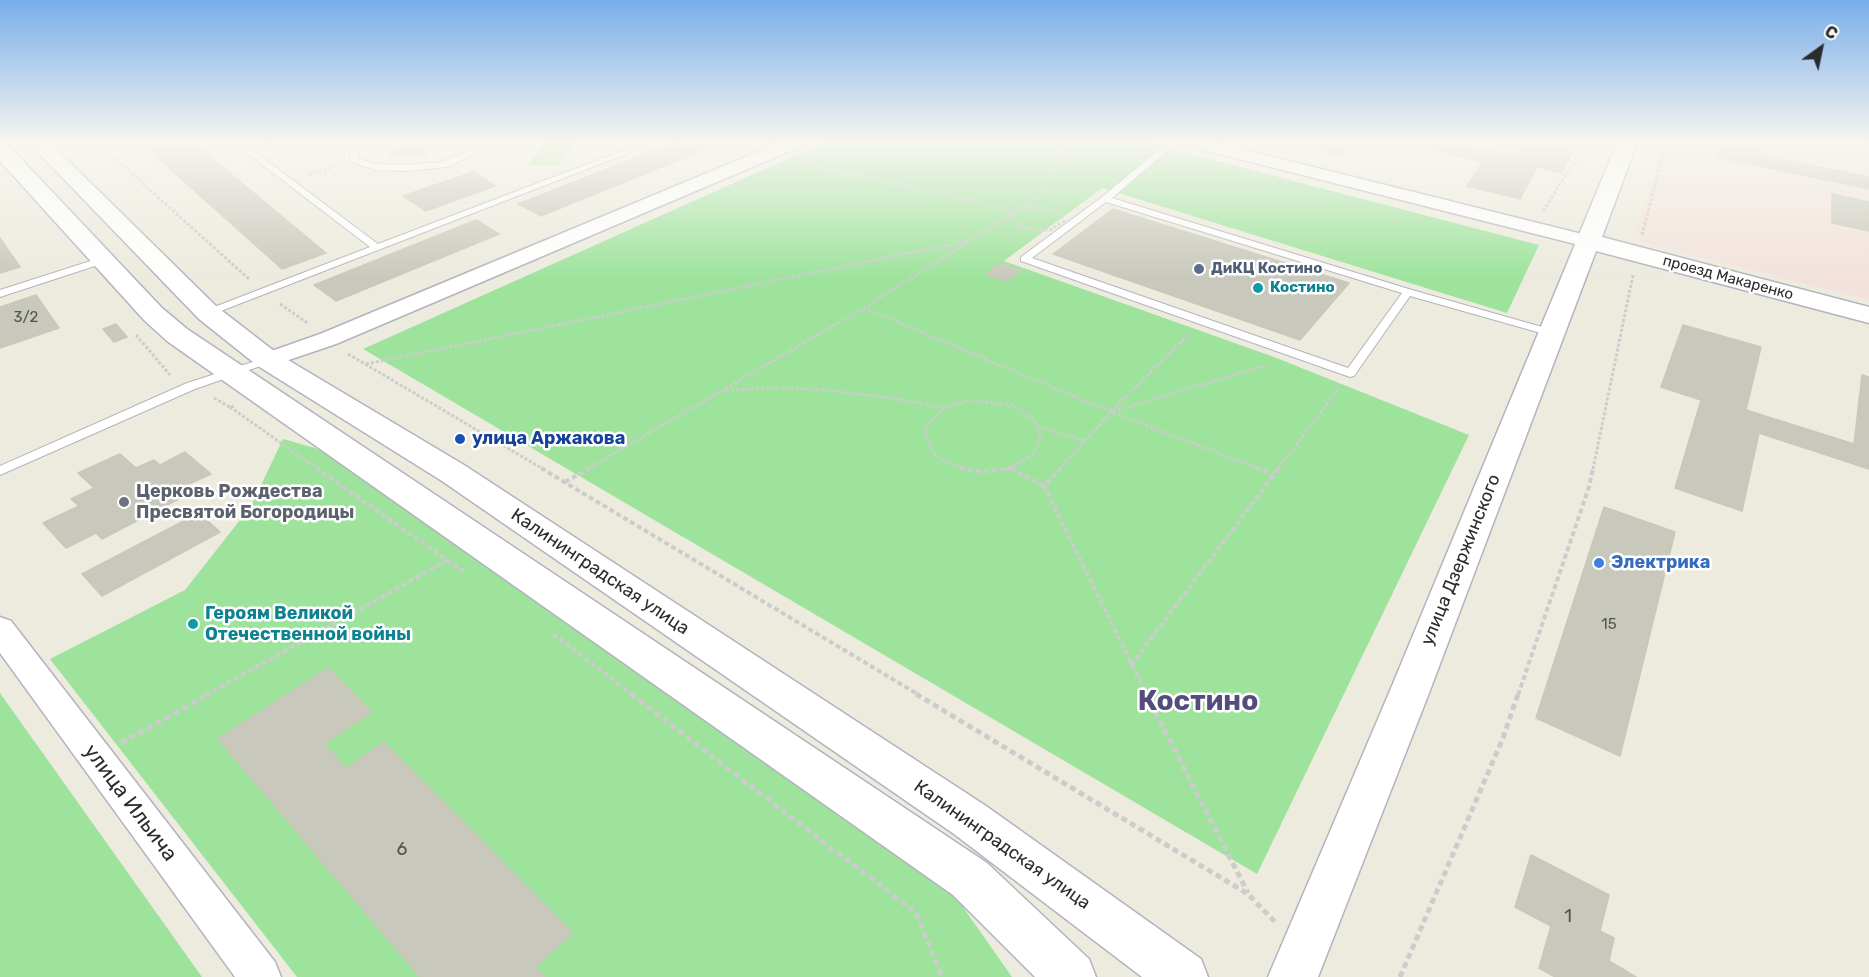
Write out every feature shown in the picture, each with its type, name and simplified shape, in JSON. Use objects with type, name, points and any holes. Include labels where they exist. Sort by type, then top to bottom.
[{"type":"main road","name":"Калининградская улица","points":[[37,189],[161,322],[970,879],[1071,977]]},
{"type":"main road","name":"Калининградская улица","points":[[84,189],[208,313],[247,383],[453,473],[960,813],[1058,882],[1183,977]]},
{"type":"main road","name":"улица Дзержинского","points":[[1298,965],[1409,693],[1609,189]]},
{"type":"main road","name":"проезд Макаренко","points":[[1587,242],[1869,315]]},
{"type":"street","points":[[247,383],[328,339],[701,189]]},
{"type":"street","points":[[1390,189],[1587,242]]},
{"type":"street","name":"улица Ильича","points":[[0,629],[260,977]]},
{"type":"lane","points":[[299,189],[377,248]]},
{"type":"lane","points":[[208,313],[531,189]]},
{"type":"lane","points":[[1117,189],[1025,259],[1350,373],[1408,292]]},
{"type":"lane","points":[[1105,199],[1408,292],[1552,333]]},
{"type":"lane","points":[[0,294],[103,261]]},
{"type":"lane","points":[[0,471],[191,386],[247,383]]},
{"type":"path","points":[[148,189],[264,293],[328,339]]},
{"type":"path","points":[[932,189],[1017,211],[1030,207],[1047,208],[1060,213],[1064,221],[1057,228],[1033,230],[1014,222],[1012,218],[1017,211]]},
{"type":"path","points":[[565,482],[864,308],[1017,211],[1042,194],[1045,189]]},
{"type":"path","points":[[1535,228],[1559,189]]},
{"type":"path","points":[[1400,977],[1503,738],[1589,487],[1638,255],[1655,189]]},
{"type":"path","points":[[365,364],[969,241]]},
{"type":"path","points":[[864,308],[1111,412],[1273,474]]},
{"type":"path","points":[[1044,486],[1111,412],[1202,321]]},
{"type":"path","points":[[132,330],[168,374],[191,386],[247,383],[448,560],[466,573]]},
{"type":"path","points":[[355,347],[344,352],[565,482],[1248,894]]},
{"type":"path","points":[[1111,412],[1300,355]]},
{"type":"path","points":[[1131,665],[1350,373]]},
{"type":"path","points":[[720,391],[767,388],[812,390],[879,396],[945,408]]},
{"type":"path","points":[[1038,427],[1038,446],[1023,462],[1011,468],[981,472],[965,470],[940,459],[931,450],[926,432],[928,423],[945,408],[970,400],[999,401],[1023,411],[1038,427],[1085,441]]},
{"type":"path","points":[[1011,468],[1044,486],[1175,753],[1248,894],[1298,965]]},
{"type":"path","points":[[95,757],[448,560]]},
{"type":"path","points":[[551,632],[916,913],[942,977]]},
{"type":"shaded area","points":[[1649,189],[1869,189],[1869,300],[1632,239]]},
{"type":"green space","name":"Костино","points":[[721,189],[1101,189],[1004,261],[1274,357],[1469,435],[1257,874],[363,349]]},
{"type":"green space","name":"Костино","points":[[1104,189],[1323,189],[1539,245],[1507,313]]},
{"type":"green space","points":[[283,439],[315,448],[347,465],[949,887],[1012,977],[297,977],[50,659],[185,590],[251,506]]},
{"type":"green space","points":[[0,693],[202,977],[0,977]]},
{"type":"building","points":[[192,189],[249,189],[326,253],[282,269]]},
{"type":"building","points":[[425,189],[488,189],[426,211],[403,196]]},
{"type":"building","points":[[557,189],[609,189],[541,216],[518,204]]},
{"type":"building","points":[[1478,189],[1526,189],[1520,199]]},
{"type":"building","points":[[1832,194],[1869,202],[1869,231],[1832,223]]},
{"type":"building","name":"ДиКЦ Костино","points":[[1113,209],[1349,283],[1300,340],[1053,254]]},
{"type":"building","points":[[476,220],[499,234],[336,301],[314,285]]},
{"type":"building","points":[[0,238],[20,267],[0,273]]},
{"type":"building","points":[[1000,263],[1021,271],[1006,281],[986,274]]},
{"type":"building","points":[[36,295],[59,328],[0,348],[0,307]]},
{"type":"building","points":[[116,324],[127,337],[114,342],[103,329]]},
{"type":"building","points":[[1683,325],[1761,347],[1746,410],[1854,444],[1862,375],[1869,377],[1869,469],[1759,433],[1742,511],[1675,488],[1701,400],[1661,387]]},
{"type":"building","name":"Церковь Рождества Пресвятой Богородицы","points":[[185,452],[211,474],[187,485],[194,491],[102,539],[96,533],[66,548],[43,523],[79,506],[71,499],[94,488],[78,473],[120,454],[136,468],[154,460],[160,465]]},
{"type":"building","points":[[1604,507],[1675,532],[1620,756],[1536,718]]},
{"type":"building","points":[[199,513],[220,532],[102,596],[82,574]]},
{"type":"building","points":[[328,668],[372,712],[324,744],[346,768],[384,742],[573,933],[535,967],[545,977],[420,977],[218,739]]},
{"type":"building","points":[[1531,855],[1609,895],[1600,931],[1614,938],[1609,961],[1636,977],[1555,977],[1539,968],[1551,926],[1515,907]]},
{"type":"place","name":"ДиКЦ Костино","points":[[1199,269]]},
{"type":"place","name":"Костино","points":[[1258,288]]},
{"type":"place","name":"улица Аржакова","points":[[460,439]]},
{"type":"place","name":"Церковь Рождества Пресвятой Богородицы","points":[[124,502]]},
{"type":"place","name":"Электрика","points":[[1599,563]]},
{"type":"place","name":"Героям Великой Отечественной войны","points":[[193,624]]},
{"type":"district","name":"Костино","points":[[1198,702]]}]
